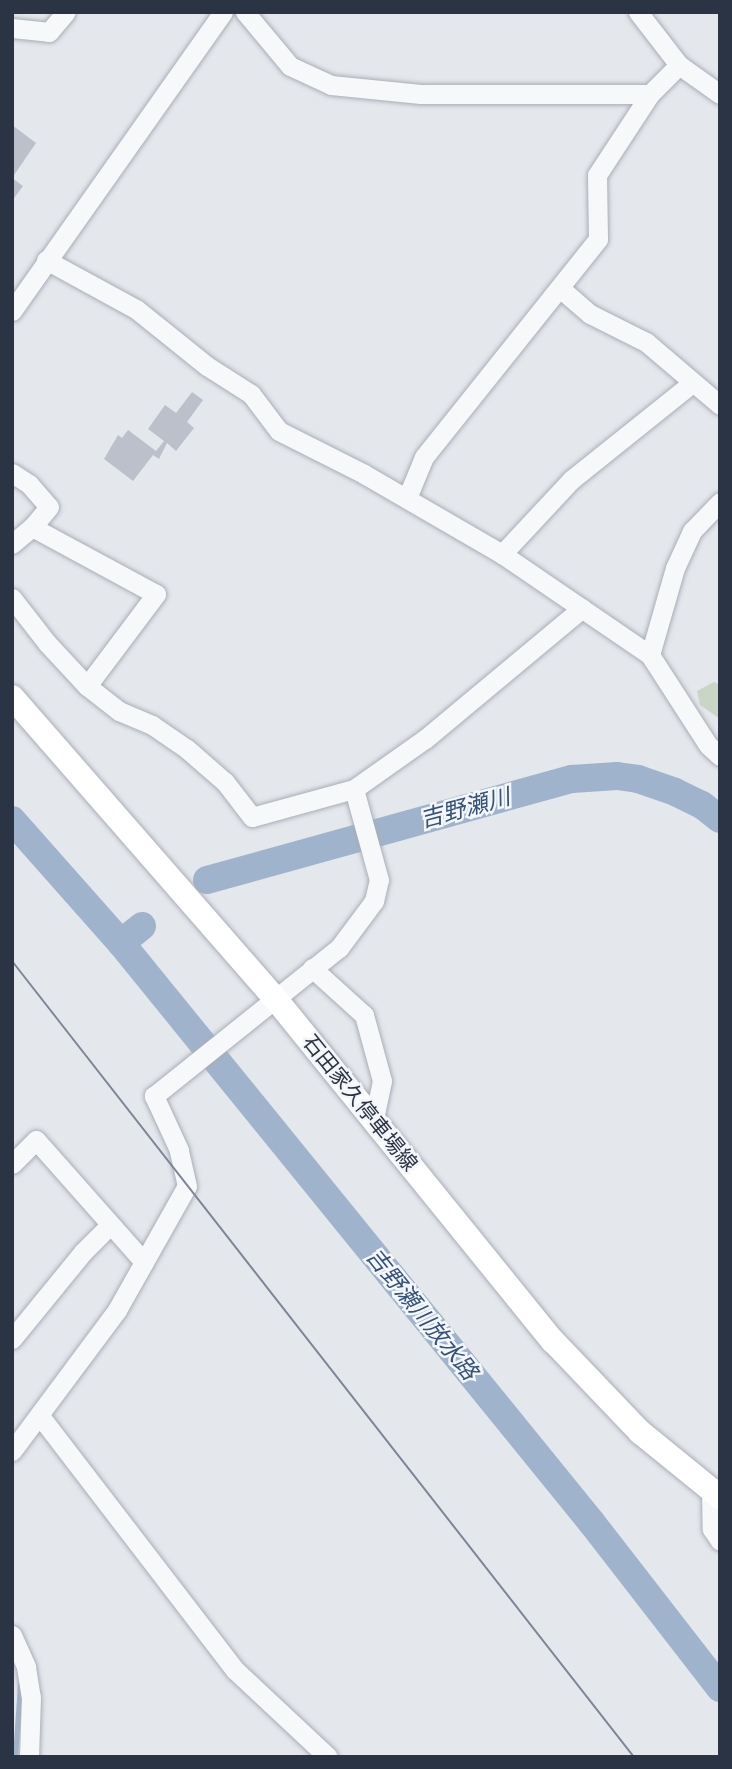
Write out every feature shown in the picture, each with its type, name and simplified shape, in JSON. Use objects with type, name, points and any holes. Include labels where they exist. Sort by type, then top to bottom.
[{"type":"main road","name":"石田家久停車場線","points":[[12,697],[274,998],[536,1320],[595,1388],[647,1438],[715,1494]]},
{"type":"street","points":[[12,28],[49,32],[66,12]]},
{"type":"street","points":[[12,311],[223,12]]},
{"type":"street","points":[[245,12],[290,66],[331,85],[421,94],[650,94]]},
{"type":"street","points":[[638,12],[680,65],[720,94]]},
{"type":"street","points":[[407,498],[424,457],[561,289],[598,239],[597,175],[650,94],[680,65]]},
{"type":"street","points":[[46,260],[136,309],[207,366],[251,394],[279,431],[407,498],[502,554],[650,655],[708,745],[720,756]]},
{"type":"street","points":[[561,289],[590,314],[646,342],[720,405]]},
{"type":"street","points":[[502,554],[571,480],[692,383]]},
{"type":"street","points":[[12,474],[29,484],[49,507],[32,527],[12,544]]},
{"type":"street","points":[[650,655],[675,568],[692,531],[720,502]]},
{"type":"street","points":[[32,527],[156,594],[87,686]]},
{"type":"street","points":[[12,598],[47,643],[87,686],[119,710],[152,725],[187,750],[225,782],[252,817],[354,789],[425,739],[582,608]]},
{"type":"street","points":[[12,1451],[117,1310],[187,1186],[179,1150],[154,1100],[161,1089],[339,948],[374,901],[379,880],[354,789]]},
{"type":"street","points":[[312,968],[364,1014],[383,1082],[374,1120]]},
{"type":"street","points":[[12,1164],[36,1140],[144,1262]]},
{"type":"street","points":[[12,1339],[83,1252],[110,1225]]},
{"type":"street","points":[[40,1416],[235,1670],[328,1757]]},
{"type":"street","points":[[715,1494],[712,1529],[720,1541]]},
{"type":"street","points":[[12,1635],[26,1667],[31,1697],[29,1757]]},
{"type":"green space","points":[[714,682],[720,685],[720,719],[700,705],[697,691]]},
{"type":"building","points":[[12,125],[36,143],[12,178]]},
{"type":"building","points":[[12,178],[23,186],[12,201]]},
{"type":"building","points":[[192,392],[203,400],[187,422],[194,428],[176,451],[167,443],[159,459],[153,455],[133,481],[104,459],[118,435],[122,438],[128,430],[156,451],[164,441],[148,429],[165,405],[176,413]]},
{"type":"waterway","name":"吉野瀬川","points":[[207,880],[572,779],[617,776],[638,779],[702,805],[720,819]]},
{"type":"waterway","name":"吉野瀬川","points":[[12,820],[121,943],[142,926]]},
{"type":"waterway","name":"吉野瀬川放水路","points":[[121,943],[592,1523],[720,1688]]},
{"type":"waterway","points":[[15,1757],[20,1684]]},
{"type":"tram line","points":[[12,961],[634,1757]]}]
